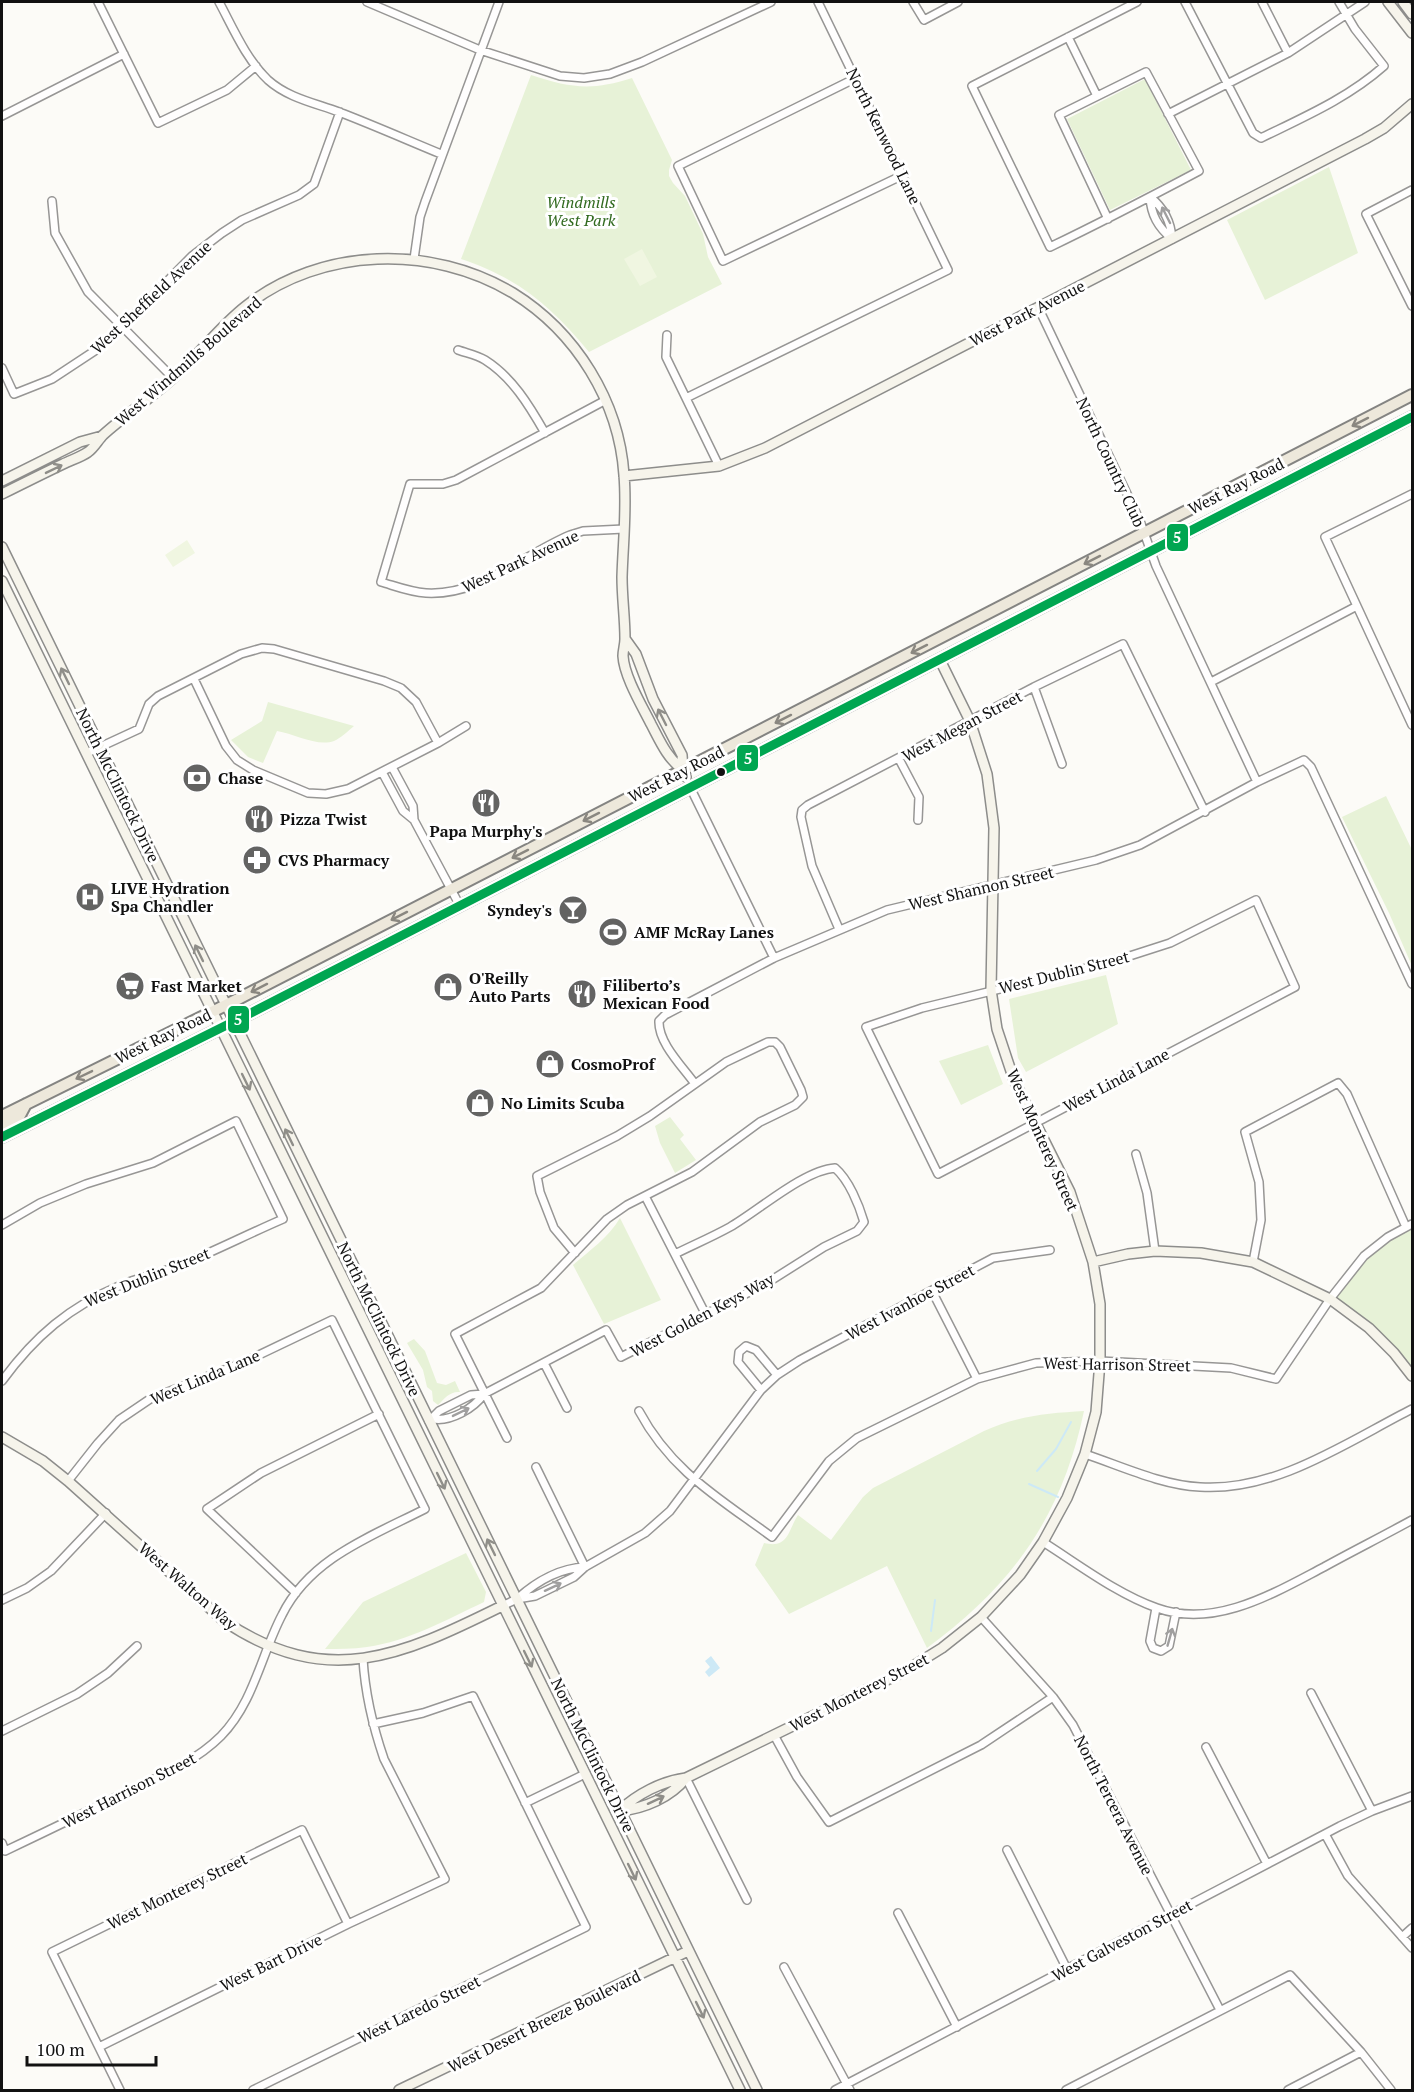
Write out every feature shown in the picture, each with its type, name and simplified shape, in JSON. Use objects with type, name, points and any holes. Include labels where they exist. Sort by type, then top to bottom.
[{"type":"main road","name":"West Ray Road","points":[[2,1137],[233,1023],[460,906],[686,778],[1144,533],[1413,395]]},
{"type":"main road","name":"West Ray Road","points":[[2,1116],[212,1012],[451,889],[940,660],[1413,417]]},
{"type":"main road","points":[[2,1127],[18,1119],[26,1104]]},
{"type":"street","points":[[98,2],[158,123],[227,90],[256,66]]},
{"type":"street","points":[[219,2],[256,66],[269,81],[304,101],[340,112],[441,154]]},
{"type":"street","points":[[367,2],[383,5],[480,50],[560,76],[584,78],[610,74],[642,62],[771,2]]},
{"type":"street","points":[[414,259],[420,217],[441,154],[499,2]]},
{"type":"street","name":"North Kenwood Lane","points":[[686,398],[948,270],[818,2]]},
{"type":"street","points":[[913,2],[924,20],[958,2]]},
{"type":"street","points":[[1108,219],[1059,115],[1146,72],[1199,171],[1108,219],[1050,247],[972,86],[1137,2]]},
{"type":"street","points":[[1185,2],[1253,133],[1261,138],[1341,98],[1368,81],[1384,66],[1345,14],[1339,2]]},
{"type":"street","points":[[1262,2],[1288,53]]},
{"type":"street","points":[[1168,114],[1288,53],[1365,2]]},
{"type":"street","points":[[1388,2],[1413,33]]},
{"type":"street","points":[[1403,2],[1413,14]]},
{"type":"street","points":[[1068,37],[1097,96]]},
{"type":"street","points":[[2,116],[124,54]]},
{"type":"street","points":[[856,78],[678,166],[723,261],[903,175]]},
{"type":"street","name":"West Park Avenue","points":[[624,476],[719,466],[765,448],[1365,139],[1384,128],[1413,104]]},
{"type":"street","name":"West Sheffield Avenue","points":[[2,368],[14,394],[52,379],[89,355],[123,326],[192,256],[222,232],[242,220],[299,195],[314,184],[340,112]]},
{"type":"street","points":[[1413,190],[1366,213],[1413,306]]},
{"type":"street","points":[[1150,197],[1151,209],[1161,229],[1172,239]]},
{"type":"street","points":[[52,201],[55,234],[88,292],[173,378]]},
{"type":"street","name":"West Windmills Boulevard","points":[[2,494],[89,452],[102,436],[173,378],[231,319],[273,288],[340,263],[378,259],[414,259],[458,268],[512,293],[551,322],[579,354],[606,400],[618,435],[624,476],[622,578],[626,640],[636,654],[649,691],[682,755],[686,778]]},
{"type":"street","name":"North Country Club","points":[[1038,307],[1257,782]]},
{"type":"street","points":[[667,335],[666,357],[719,466]]},
{"type":"street","points":[[458,350],[484,359],[503,375],[524,397],[545,433],[606,400]]},
{"type":"street","name":"West Park Avenue","points":[[545,433],[456,480],[443,484],[410,484],[381,582],[427,593],[460,590],[488,580],[570,535],[583,531],[624,529]]},
{"type":"street","name":"West Windmills Boulevard","points":[[2,481],[80,442],[102,436]]},
{"type":"street","points":[[1413,494],[1325,537],[1413,725]]},
{"type":"street","name":"North McClintock Drive","points":[[2,547],[233,1023],[431,1420],[757,2091]]},
{"type":"street","name":"North McClintock Drive","points":[[2,581],[740,2091]]},
{"type":"street","points":[[1211,682],[1357,606]]},
{"type":"street","name":"West Megan Street","points":[[839,929],[812,866],[801,817],[802,810],[1034,687],[1123,644],[1205,812]]},
{"type":"street","points":[[87,753],[139,729],[152,700],[250,651],[262,648],[282,651],[401,688],[416,702],[438,743]]},
{"type":"street","name":"West Monterey Street","points":[[620,1811],[631,1799],[671,1780],[686,1778],[774,1735],[917,1664],[954,1639],[981,1617],[1013,1582],[1043,1542],[1066,1498],[1085,1454],[1096,1412],[1100,1361],[1100,1304],[1093,1262],[1070,1192],[1014,1080],[997,1029],[992,990],[994,828],[987,774],[970,721],[940,660]]},
{"type":"street","points":[[194,678],[226,746],[237,760],[253,770],[301,791],[319,794],[342,791],[438,743],[466,726]]},
{"type":"street","points":[[1034,687],[1062,764]]},
{"type":"street","points":[[899,759],[919,797],[918,820]]},
{"type":"street","name":"West Shannon Street","points":[[695,1084],[658,1029],[659,1021],[665,1015],[774,958],[887,910],[1096,860],[1140,845],[1257,782],[1304,760],[1311,767],[1413,984]]},
{"type":"street","points":[[392,766],[412,806],[414,820],[460,906]]},
{"type":"street","points":[[382,772],[403,811],[414,820]]},
{"type":"street","points":[[686,778],[774,958]]},
{"type":"street","name":"West Dublin Street","points":[[938,1174],[866,1027],[922,1008],[1111,962],[1170,942],[1256,900]]},
{"type":"street","name":"West Linda Lane","points":[[938,1174],[1295,987],[1256,900]]},
{"type":"street","points":[[507,1438],[455,1334],[541,1288],[575,1253],[607,1219],[627,1205],[692,1172],[760,1122],[795,1105],[803,1097],[801,1090],[780,1047],[775,1042],[768,1042],[726,1062],[650,1116],[617,1136],[537,1176],[540,1192],[554,1228],[575,1253]]},
{"type":"street","points":[[1253,1262],[1261,1220],[1259,1182],[1245,1132],[1338,1083],[1347,1094],[1409,1226]]},
{"type":"street","name":"West Dublin Street","points":[[2,1225],[40,1203],[86,1184],[153,1163],[236,1121],[283,1219],[176,1267],[123,1284],[83,1302],[51,1325],[20,1355],[2,1382]]},
{"type":"street","points":[[1136,1154],[1147,1193],[1155,1251]]},
{"type":"street","name":"West Golden Keys Way","points":[[431,1420],[439,1411],[471,1395],[484,1394],[606,1330],[621,1357],[767,1283],[824,1246],[857,1231],[864,1222],[842,1173],[836,1168],[827,1168],[786,1189],[731,1226],[675,1254]]},
{"type":"street","points":[[645,1196],[706,1315]]},
{"type":"street","name":"West Harrison Street","points":[[694,1480],[772,1537],[829,1461],[857,1438],[977,1379],[1036,1363],[1100,1361],[1231,1368],[1276,1379],[1330,1299],[1364,1256],[1388,1237],[1409,1226]]},
{"type":"street","name":"West Ivanhoe Street","points":[[502,1606],[517,1599],[531,1587],[569,1568],[585,1567],[627,1545],[653,1527],[670,1511],[761,1390],[777,1375],[800,1360],[993,1258],[1050,1250]]},
{"type":"street","points":[[1093,1262],[1155,1251],[1201,1253],[1253,1262],[1330,1299],[1369,1328],[1413,1376]]},
{"type":"street","points":[[932,1291],[977,1379]]},
{"type":"street","name":"West Linda Lane","points":[[68,1481],[119,1420],[150,1399],[242,1363],[332,1320],[379,1414]]},
{"type":"street","points":[[761,1390],[738,1362],[739,1352],[746,1346],[756,1350],[777,1375]]},
{"type":"street","points":[[544,1363],[567,1408]]},
{"type":"street","points":[[1085,1454],[1162,1480],[1199,1487],[1236,1486],[1280,1476],[1413,1408]]},
{"type":"street","points":[[639,1411],[650,1432],[664,1450],[694,1480]]},
{"type":"street","points":[[296,1593],[207,1509],[261,1473],[379,1414]]},
{"type":"street","name":"West Harrison Street","points":[[2,1843],[5,1851],[174,1769],[204,1751],[231,1725],[242,1708],[281,1615],[296,1593],[321,1566],[336,1556],[425,1509],[379,1414]]},
{"type":"street","name":"West Walton Way","points":[[2,1437],[43,1461],[68,1481],[106,1513],[204,1605],[243,1634],[268,1646],[316,1659],[363,1659],[395,1653],[415,1646],[446,1634],[502,1606]]},
{"type":"street","points":[[536,1467],[585,1567]]},
{"type":"street","points":[[2,1600],[27,1588],[51,1571],[106,1513]]},
{"type":"street","points":[[1043,1542],[1131,1597],[1156,1608],[1198,1614],[1236,1608],[1263,1598],[1413,1520]]},
{"type":"street","points":[[1156,1608],[1149,1641],[1153,1648],[1161,1651],[1169,1646],[1176,1612]]},
{"type":"street","name":"North Tercera Avenue","points":[[981,1617],[1053,1697],[1073,1725],[1220,2010]]},
{"type":"street","points":[[2,1731],[77,1694],[108,1673],[137,1646]]},
{"type":"street","points":[[363,1659],[373,1724],[423,1713],[473,1696],[525,1803],[585,1774]]},
{"type":"street","points":[[1311,1693],[1372,1810]]},
{"type":"street","points":[[774,1735],[797,1777],[829,1822],[981,1745],[1053,1697]]},
{"type":"street","name":"West Bart Drive","points":[[99,2047],[348,1924],[445,1879],[384,1759],[373,1724]]},
{"type":"street","points":[[1206,1747],[1268,1864]]},
{"type":"street","points":[[686,1778],[747,1900]]},
{"type":"street","name":"West Galveston Street","points":[[835,2091],[848,2088],[957,2027],[1372,1810],[1413,1796]]},
{"type":"street","name":"West Laredo Street","points":[[253,2091],[586,1927],[525,1803]]},
{"type":"street","name":"West Monterey Street","points":[[99,2047],[52,1952],[302,1830],[348,1924]]},
{"type":"street","points":[[1325,1834],[1348,1876],[1413,1948]]},
{"type":"street","points":[[1007,1850],[1067,1969]]},
{"type":"street","points":[[898,1913],[957,2027]]},
{"type":"street","points":[[1402,1937],[1413,1928]]},
{"type":"street","name":"West Desert Breeze Boulevard","points":[[399,2091],[688,1951]]},
{"type":"street","points":[[784,1967],[848,2088]]},
{"type":"street","points":[[1066,2091],[1290,1975],[1361,2052],[1391,2091]]},
{"type":"street","points":[[99,2047],[120,2091]]},
{"type":"street","points":[[1288,2091],[1361,2052]]},
{"type":"green space","name":"Windmills West Park","points":[[531,75],[558,83],[581,86],[605,85],[632,78],[672,160],[669,176],[685,196],[703,234],[708,257],[722,284],[589,352],[547,307],[532,295],[500,275],[461,259]]},
{"type":"green space","points":[[1145,79],[1191,170],[1110,210],[1067,119]]},
{"type":"green space","points":[[1329,167],[1358,253],[1265,300],[1227,220]]},
{"type":"green space","points":[[642,249],[657,277],[640,286],[624,259]]},
{"type":"green space","points":[[187,540],[195,553],[173,567],[165,555]]},
{"type":"green space","points":[[268,702],[354,726],[334,741],[327,742],[313,741],[277,731],[263,763],[248,757],[231,740],[262,721]]},
{"type":"green space","points":[[1386,796],[1412,850],[1412,966],[1342,817]]},
{"type":"green space","points":[[1106,975],[1118,1024],[1026,1072],[1018,1058],[1009,999]]},
{"type":"green space","points":[[988,1045],[1003,1084],[961,1105],[939,1061]]},
{"type":"green space","points":[[670,1117],[684,1135],[680,1139],[696,1160],[675,1173],[660,1143],[655,1126]]},
{"type":"green space","points":[[620,1218],[661,1300],[604,1324],[573,1265],[604,1238]]},
{"type":"green space","points":[[1412,1224],[1412,1376],[1394,1353],[1330,1299],[1364,1256]]},
{"type":"green space","points":[[414,1339],[425,1351],[437,1383],[446,1385],[455,1381],[460,1392],[450,1394],[438,1405],[433,1401],[432,1391],[427,1387],[423,1370],[407,1343]]},
{"type":"green space","points":[[1084,1411],[1062,1483],[1047,1516],[1030,1545],[985,1599],[927,1648],[887,1566],[789,1614],[755,1565],[764,1543],[772,1544],[783,1541],[798,1515],[831,1540],[863,1497],[873,1488],[984,1431],[1033,1416]]},
{"type":"green space","points":[[466,1553],[486,1592],[484,1602],[398,1640],[362,1648],[325,1649],[363,1602]]},
{"type":"water","points":[[711,1656],[720,1668],[709,1677],[705,1672],[710,1667],[705,1661]]},
{"type":"waterway","points":[[1037,1471],[1056,1449],[1071,1422]]},
{"type":"waterway","points":[[1029,1484],[1058,1497]]},
{"type":"waterway","points":[[931,1631],[935,1600]]},
{"type":"transit line","name":"5","points":[[2,1137],[247,1015],[1412,417]]},
{"type":"place","name":"Chase","points":[[197,778]]},
{"type":"place","name":"Papa Murphy's","points":[[486,803]]},
{"type":"place","name":"Pizza Twist","points":[[259,819]]},
{"type":"place","name":"CVS Pharmacy","points":[[257,860]]},
{"type":"place","name":"LIVE Hydration Spa Chandler","points":[[90,897]]},
{"type":"place","name":"Syndey's","points":[[573,910]]},
{"type":"place","name":"AMF McRay Lanes","points":[[613,932]]},
{"type":"place","name":"Fast Market","points":[[130,986]]},
{"type":"place","name":"O'Reilly Auto Parts","points":[[448,987]]},
{"type":"place","name":"Filiberto’s Mexican Food","points":[[582,994]]},
{"type":"place","name":"CosmoProf","points":[[550,1064]]},
{"type":"place","name":"No Limits Scuba","points":[[480,1103]]}]
